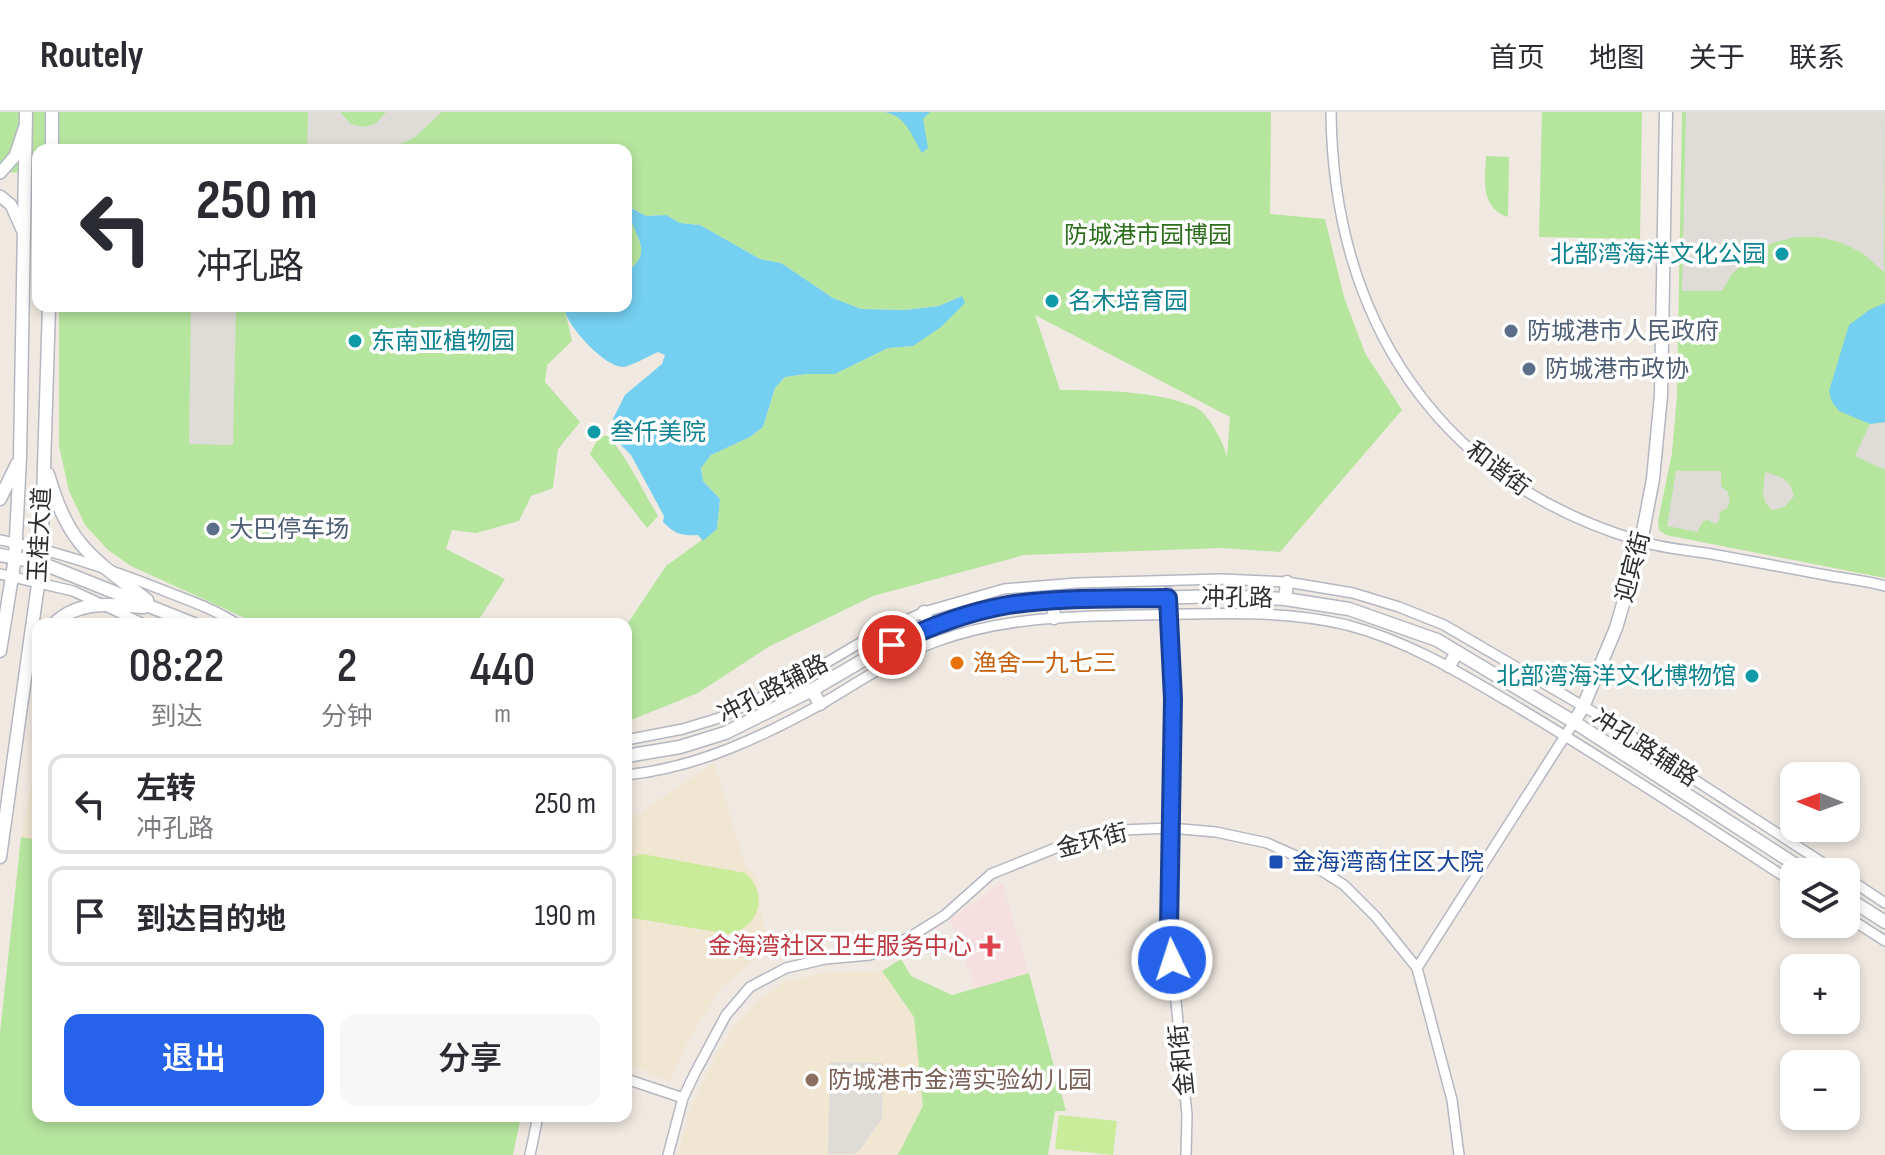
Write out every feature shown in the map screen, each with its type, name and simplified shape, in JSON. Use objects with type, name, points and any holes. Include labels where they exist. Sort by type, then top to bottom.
[{"type":"main road","name":"迎宾街","points":[[1574,722],[1616,628],[1641,542],[1653,479],[1661,395],[1666,112]]},
{"type":"main road","points":[[26,118],[52,118],[52,144]]},
{"type":"main road","name":"玉桂大道","points":[[0,651],[6,575],[15,558],[20,457],[26,118]]},
{"type":"main road","points":[[22,315],[38,312]]},
{"type":"main road","name":"玉桂大道","points":[[33,618],[41,563],[49,312]]},
{"type":"main road","points":[[0,499],[20,457]]},
{"type":"main road","points":[[44,460],[56,502],[70,533],[108,570],[159,609]]},
{"type":"main road","points":[[0,555],[41,563],[180,618]]},
{"type":"main road","points":[[1285,599],[1287,582]]},
{"type":"main road","name":"冲孔路","points":[[632,755],[680,747],[725,733],[930,627],[1007,605],[1221,596],[1285,599],[1349,609],[1437,640],[1574,722],[1785,858]]},
{"type":"main road","points":[[1053,602],[1054,618]]},
{"type":"main road","points":[[60,618],[82,607],[101,604],[159,609]]},
{"type":"main road","points":[[924,612],[930,627]]},
{"type":"main road","name":"玉桂大道","points":[[0,857],[32,626]]},
{"type":"main road","points":[[892,645],[898,659]]},
{"type":"main road","points":[[1449,666],[1457,652]]},
{"type":"main road","points":[[26,670],[32,658]]},
{"type":"main road","points":[[812,690],[820,704]]},
{"type":"main road","points":[[1860,906],[1885,922]]},
{"type":"street","name":"和谐街","points":[[1331,112],[1332,158],[1339,205],[1364,298],[1391,354],[1419,394],[1453,434],[1488,465],[1526,492],[1572,516],[1641,542],[1885,586]]},
{"type":"street","points":[[0,173],[15,156],[26,118]]},
{"type":"street","points":[[0,196],[11,205],[24,234]]},
{"type":"street","points":[[0,540],[41,548],[108,570],[228,618]]},
{"type":"street","points":[[6,575],[73,591],[131,618]]},
{"type":"street","name":"冲孔路辅路","points":[[632,739],[719,718],[804,676],[870,637],[924,612],[1004,589],[1077,583],[1221,579],[1287,582],[1353,593],[1444,625],[1624,730],[1664,760],[1815,858]]},
{"type":"street","name":"金和街","points":[[1168,582],[1173,699],[1169,929],[1187,1115],[1186,1155]]},
{"type":"street","name":"冲孔路辅路","points":[[632,774],[688,763],[732,748],[935,642],[1010,621],[1220,612],[1284,615],[1345,625],[1430,655],[1565,736],[1780,874]]},
{"type":"street","name":"迎宾街","points":[[1417,968],[1574,722]]},
{"type":"street","name":"金环街","points":[[668,1155],[683,1098],[726,1015],[750,987],[786,968],[825,959],[870,955],[910,937],[945,915],[991,874],[1073,841],[1122,830],[1170,828],[1216,832],[1267,843],[1303,859],[1344,885],[1376,917],[1417,968],[1452,1100],[1459,1155]]},
{"type":"street","points":[[1860,886],[1885,903]]},
{"type":"street","points":[[1860,925],[1885,941]]},
{"type":"street","points":[[632,1081],[683,1098]]},
{"type":"street","points":[[530,1155],[537,1122]]},
{"type":"shaded area","points":[[308,112],[340,112],[351,124],[363,127],[375,124],[386,112],[442,112],[414,138],[400,144],[307,144]]},
{"type":"shaded area","points":[[1686,112],[1885,112],[1884,272],[1861,252],[1840,242],[1818,237],[1795,237],[1773,243],[1754,253],[1732,274],[1722,291],[1682,291]]},
{"type":"shaded area","points":[[191,312],[236,312],[233,445],[189,444]]},
{"type":"shaded area","points":[[1885,422],[1885,470],[1855,456],[1870,424]]},
{"type":"shaded area","points":[[1676,471],[1721,471],[1721,486],[1728,492],[1730,500],[1727,508],[1720,512],[1716,524],[1703,521],[1697,532],[1667,526]]},
{"type":"shaded area","points":[[1765,472],[1783,478],[1790,485],[1794,496],[1784,507],[1772,510],[1765,502]]},
{"type":"shaded area","points":[[714,763],[746,867],[759,884],[760,909],[770,948],[721,987],[688,1041],[669,1082],[632,1065],[632,818]]},
{"type":"shaded area","points":[[32,780],[32,839],[21,837]]},
{"type":"shaded area","name":"金海湾社区卫生服务中心","points":[[1002,883],[1029,973],[975,988],[950,919]]},
{"type":"shaded area","name":"防城港市金湾实验幼儿园","points":[[882,971],[914,1017],[923,1106],[898,1155],[678,1155],[690,1109],[717,1053],[754,1004],[785,982],[823,973]]},
{"type":"shaded area","points":[[830,1062],[883,1063],[882,1118],[854,1154],[828,1154]]},
{"type":"green space","name":"防城港市园博园","points":[[0,112],[1271,112],[1270,214],[1325,219],[1344,297],[1365,353],[1402,410],[1280,552],[1222,548],[1024,555],[873,596],[768,647],[698,693],[632,720],[631,618],[666,566],[717,529],[720,499],[703,481],[701,468],[711,455],[750,437],[763,427],[775,388],[785,377],[835,374],[888,348],[913,346],[962,296],[939,306],[905,310],[861,309],[833,298],[781,263],[760,259],[700,225],[680,223],[666,215],[646,216],[632,208],[632,144],[32,144],[32,173],[0,172]],"holes":[[[1035,315],[1230,417],[1227,457],[1210,422],[1195,407],[1147,395],[1060,390]]]},
{"type":"green space","points":[[1542,112],[1642,112],[1640,239],[1539,237]]},
{"type":"green space","name":"北部湾海洋文化公园","points":[[1682,112],[1885,112],[1885,578],[1666,535],[1659,530],[1658,521],[1672,453],[1677,396]]},
{"type":"green space","points":[[1486,156],[1509,157],[1508,217],[1499,213],[1488,200]]},
{"type":"green space","points":[[632,221],[641,248],[632,267]]},
{"type":"green space","points":[[59,312],[565,312],[572,341],[547,365],[545,382],[580,422],[558,449],[553,488],[531,496],[519,521],[476,533],[452,530],[446,549],[505,579],[480,618],[245,618],[131,566],[108,550],[85,525],[69,491],[59,446]]},
{"type":"green space","points":[[599,436],[608,436],[615,445],[658,516],[647,528],[590,454]]},
{"type":"green space","points":[[21,837],[32,839],[32,1122],[520,1122],[513,1155],[0,1155],[0,1033]]},
{"type":"green space","points":[[642,854],[745,873],[757,890],[758,909],[748,925],[729,934],[632,918],[632,857]]},
{"type":"green space","points":[[901,959],[911,976],[952,995],[1029,973],[1066,1111],[1055,1111],[1048,1155],[898,1155],[923,1106],[914,1017],[882,971]]},
{"type":"green space","points":[[1059,1115],[1117,1121],[1113,1155],[1055,1149]]},
{"type":"water","points":[[885,112],[930,112],[923,119],[928,148],[922,153],[903,122]]},
{"type":"water","points":[[632,209],[646,216],[666,215],[680,223],[700,225],[760,259],[781,263],[833,298],[861,309],[905,310],[939,306],[962,296],[965,303],[941,327],[913,346],[888,348],[835,374],[785,377],[775,388],[763,427],[750,437],[711,455],[701,468],[703,481],[720,499],[717,529],[703,541],[698,535],[675,532],[663,522],[664,516],[631,455],[618,442],[613,419],[625,395],[662,364],[665,355],[658,352],[627,366],[616,365],[589,345],[573,327],[565,312],[632,312],[632,267],[640,256],[640,241],[632,221]]},
{"type":"water","points":[[1885,303],[1885,422],[1870,424],[1839,411],[1829,391],[1849,325]]},
{"type":"place","name":"北部湾海洋文化公园","points":[[1782,254]]},
{"type":"place","name":"名木培育园","points":[[1052,301]]},
{"type":"place","name":"防城港市人民政府","points":[[1511,331]]},
{"type":"place","name":"东南亚植物园","points":[[355,341]]},
{"type":"place","name":"防城港市政协","points":[[1529,369]]},
{"type":"place","name":"叁仟美院","points":[[594,432]]},
{"type":"place","name":"大巴停车场","points":[[213,529]]},
{"type":"place","name":"渔舍一九七三","points":[[957,663]]},
{"type":"place","name":"北部湾海洋文化博物馆","points":[[1752,676]]},
{"type":"place","name":"金海湾商住区大院","points":[[1276,862]]},
{"type":"place","name":"金海湾社区卫生服务中心","points":[[990,946]]},
{"type":"place","name":"防城港市金湾实验幼儿园","points":[[812,1080]]},
{"type":"route","points":[[892,645],[930,627],[1007,605],[1168,598],[1173,699],[1169,929],[1172,960]]}]
